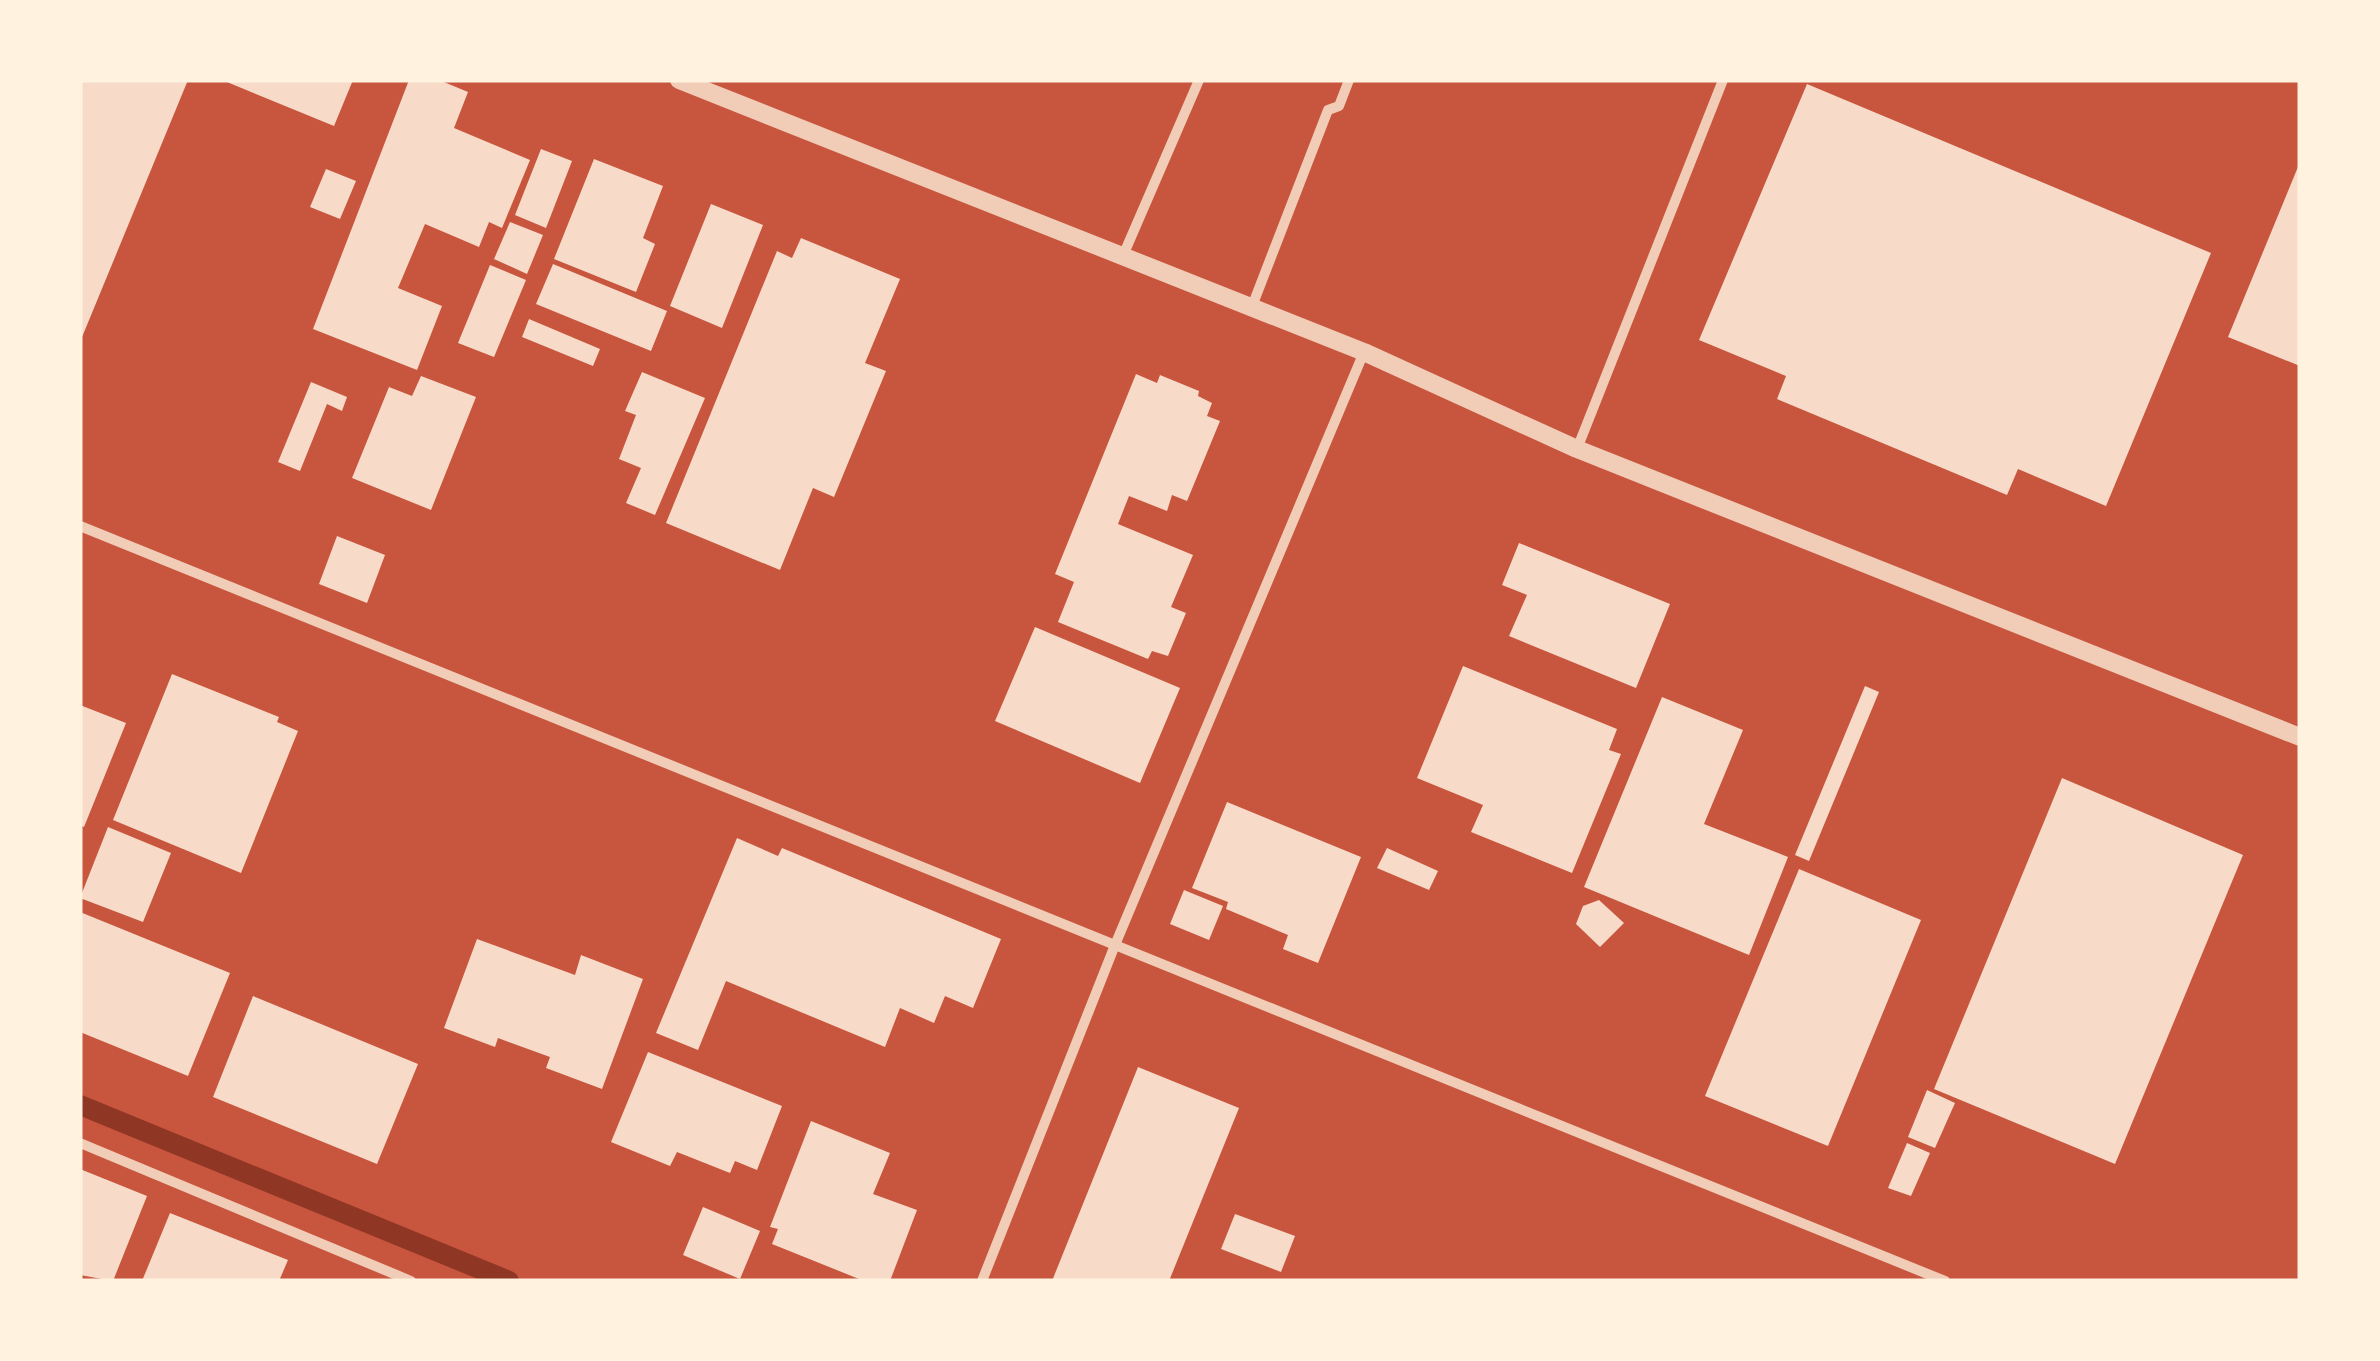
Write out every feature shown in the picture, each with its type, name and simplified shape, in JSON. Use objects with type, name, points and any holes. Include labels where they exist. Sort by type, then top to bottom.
[{"type":"street","points":[[679,80],[1364,352],[1577,449],[2300,737]]},
{"type":"street","points":[[1122,259],[1199,80]]},
{"type":"street","points":[[1251,310],[1328,110],[1339,106],[1349,80]]},
{"type":"street","points":[[1577,449],[1723,80]]},
{"type":"street","points":[[982,1281],[1115,945],[1364,352]]},
{"type":"street","points":[[80,526],[1945,1281]]},
{"type":"street","points":[[80,1143],[411,1281]]},
{"type":"building","points":[[80,80],[188,80],[80,342]]},
{"type":"building","points":[[222,80],[353,80],[334,126]]},
{"type":"building","points":[[409,80],[439,80],[468,92],[454,128],[530,160],[502,228],[489,222],[479,247],[425,224],[398,288],[442,306],[417,370],[313,329]]},
{"type":"building","points":[[1807,84],[2211,253],[2106,506],[2018,469],[2007,495],[1777,399],[1786,376],[1699,340]]},
{"type":"building","points":[[541,149],[572,161],[546,228],[515,215]]},
{"type":"building","points":[[594,159],[663,186],[643,238],[655,244],[636,292],[554,259]]},
{"type":"building","points":[[2300,162],[2300,366],[2228,337]]},
{"type":"building","points":[[326,169],[356,181],[340,219],[310,207]]},
{"type":"building","points":[[711,204],[763,225],[722,328],[670,306]]},
{"type":"building","points":[[510,222],[543,235],[527,274],[494,259]]},
{"type":"building","points":[[801,238],[900,279],[865,363],[886,371],[834,497],[813,488],[780,570],[666,523],[777,251],[792,258]]},
{"type":"building","points":[[553,264],[667,311],[651,351],[536,304]]},
{"type":"building","points":[[490,265],[526,280],[494,357],[458,343]]},
{"type":"building","points":[[529,319],[600,349],[593,366],[522,337]]},
{"type":"building","points":[[642,372],[705,398],[655,515],[626,503],[641,468],[619,459],[636,415],[625,411]]},
{"type":"building","points":[[1136,374],[1157,383],[1160,375],[1199,391],[1198,396],[1212,403],[1207,416],[1220,421],[1187,501],[1172,495],[1167,511],[1129,496],[1118,524],[1193,555],[1171,607],[1186,613],[1168,656],[1152,651],[1148,659],[1058,622],[1074,582],[1055,574]]},
{"type":"building","points":[[421,376],[476,397],[431,510],[352,478],[389,387],[412,396]]},
{"type":"building","points":[[311,382],[347,397],[342,411],[327,404],[300,471],[278,462]]},
{"type":"building","points":[[337,536],[385,555],[367,603],[319,584]]},
{"type":"building","points":[[1519,543],[1670,604],[1636,688],[1509,636],[1527,595],[1502,585]]},
{"type":"building","points":[[1035,627],[1180,688],[1140,783],[995,721]]},
{"type":"building","points":[[1463,666],[1617,729],[1609,750],[1621,754],[1572,873],[1471,832],[1483,805],[1417,778]]},
{"type":"building","points":[[172,674],[279,717],[277,722],[298,731],[241,873],[113,820]]},
{"type":"building","points":[[1865,686],[1879,692],[1809,861],[1795,855]]},
{"type":"building","points":[[1662,697],[1743,730],[1704,824],[1788,857],[1749,955],[1584,887]]},
{"type":"building","points":[[80,705],[126,723],[84,827],[80,825]]},
{"type":"building","points":[[2062,778],[2243,855],[2115,1164],[1934,1089]]},
{"type":"building","points":[[1227,802],[1361,857],[1318,963],[1283,949],[1288,935],[1226,909],[1228,902],[1192,888]]},
{"type":"building","points":[[108,827],[171,853],[143,922],[80,898]]},
{"type":"building","points":[[737,838],[778,856],[782,848],[1001,939],[973,1008],[945,996],[934,1023],[900,1008],[885,1047],[726,981],[698,1050],[656,1033]]},
{"type":"building","points":[[1387,848],[1438,871],[1429,890],[1377,868]]},
{"type":"building","points":[[1799,869],[1921,920],[1828,1146],[1705,1096]]},
{"type":"building","points":[[1184,890],[1223,906],[1209,940],[1170,924]]},
{"type":"building","points":[[1599,900],[1624,923],[1600,947],[1576,924],[1583,906]]},
{"type":"building","points":[[80,912],[230,973],[188,1076],[80,1032]]},
{"type":"building","points":[[477,939],[575,975],[581,955],[643,979],[602,1089],[546,1068],[550,1057],[498,1038],[495,1047],[444,1028]]},
{"type":"building","points":[[253,996],[418,1064],[377,1164],[213,1097]]},
{"type":"building","points":[[648,1052],[782,1106],[757,1170],[735,1161],[730,1173],[677,1152],[670,1166],[611,1142]]},
{"type":"building","points":[[1138,1067],[1239,1108],[1169,1281],[1052,1281]]},
{"type":"building","points":[[1927,1090],[1955,1103],[1935,1148],[1908,1137]]},
{"type":"building","points":[[811,1121],[890,1153],[873,1194],[917,1210],[890,1281],[864,1281],[772,1244],[778,1229],[770,1227]]},
{"type":"building","points":[[1907,1143],[1930,1153],[1911,1196],[1888,1188]]},
{"type":"building","points":[[80,1169],[147,1196],[113,1281],[80,1275]]},
{"type":"building","points":[[703,1207],[760,1231],[740,1279],[683,1255]]},
{"type":"building","points":[[170,1213],[288,1260],[279,1281],[142,1281]]},
{"type":"building","points":[[1235,1214],[1295,1236],[1281,1272],[1221,1249]]},
{"type":"waterway","points":[[80,1105],[509,1281]]}]
